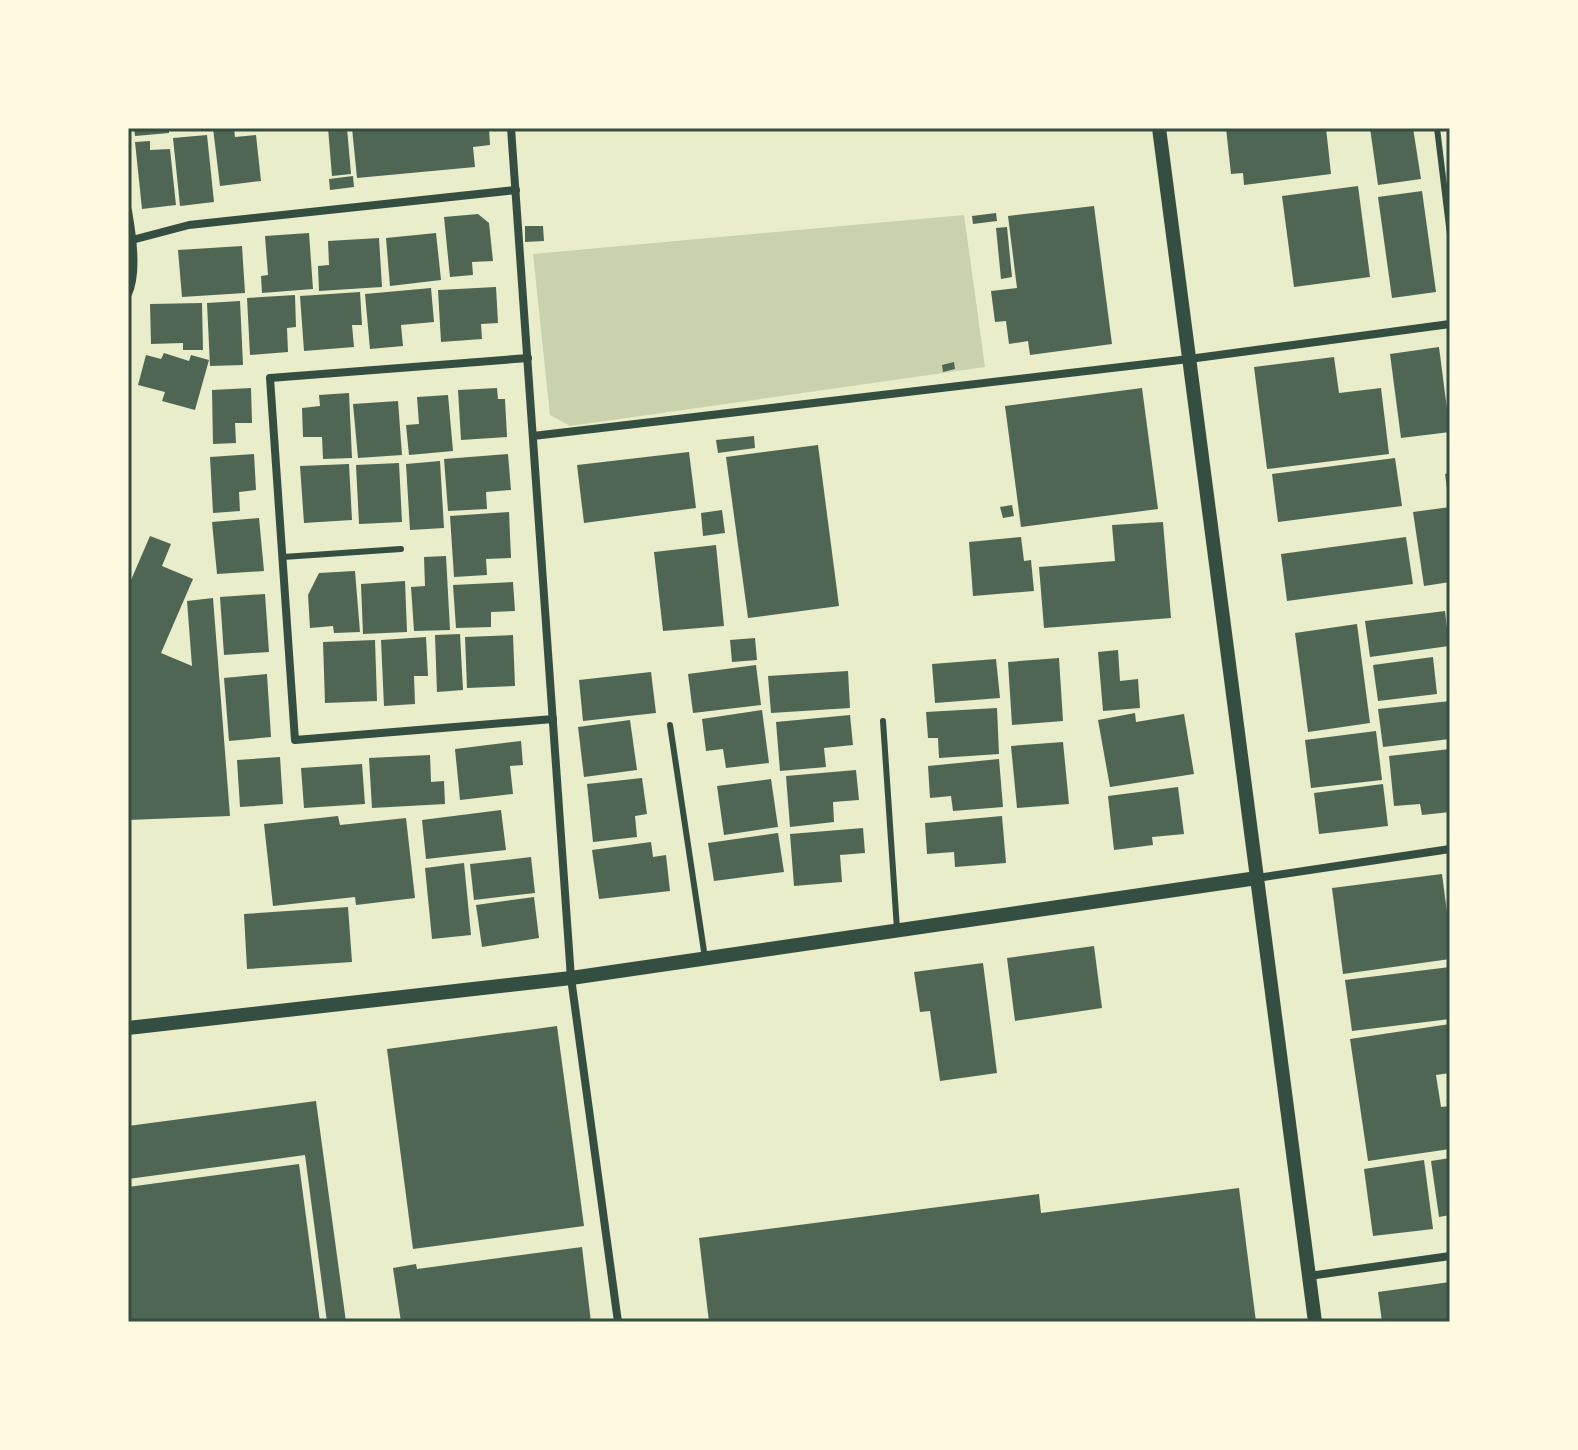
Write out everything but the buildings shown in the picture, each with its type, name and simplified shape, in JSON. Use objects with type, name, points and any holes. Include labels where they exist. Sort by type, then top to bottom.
[{"type":"street","points":[[511,128],[571,978],[618,1322]]},
{"type":"street","points":[[1159,128],[1315,1322]]},
{"type":"street","points":[[132,240],[189,225],[516,190]]},
{"type":"street","points":[[128,211],[132,240],[132,286],[128,294]]},
{"type":"street","points":[[533,436],[1189,359],[1450,324]]},
{"type":"street","points":[[528,358],[270,378],[295,740],[553,719]]},
{"type":"street","points":[[128,1028],[571,978],[1450,849]]},
{"type":"street","points":[[1309,1276],[1450,1256]]},
{"type":"lane","points":[[1437,128],[1450,235]]},
{"type":"lane","points":[[283,557],[401,549]]},
{"type":"lane","points":[[883,721],[897,930]]},
{"type":"lane","points":[[670,725],[705,958]]},
{"type":"green space","points":[[964,215],[985,367],[570,426],[550,415],[533,254]]}]
